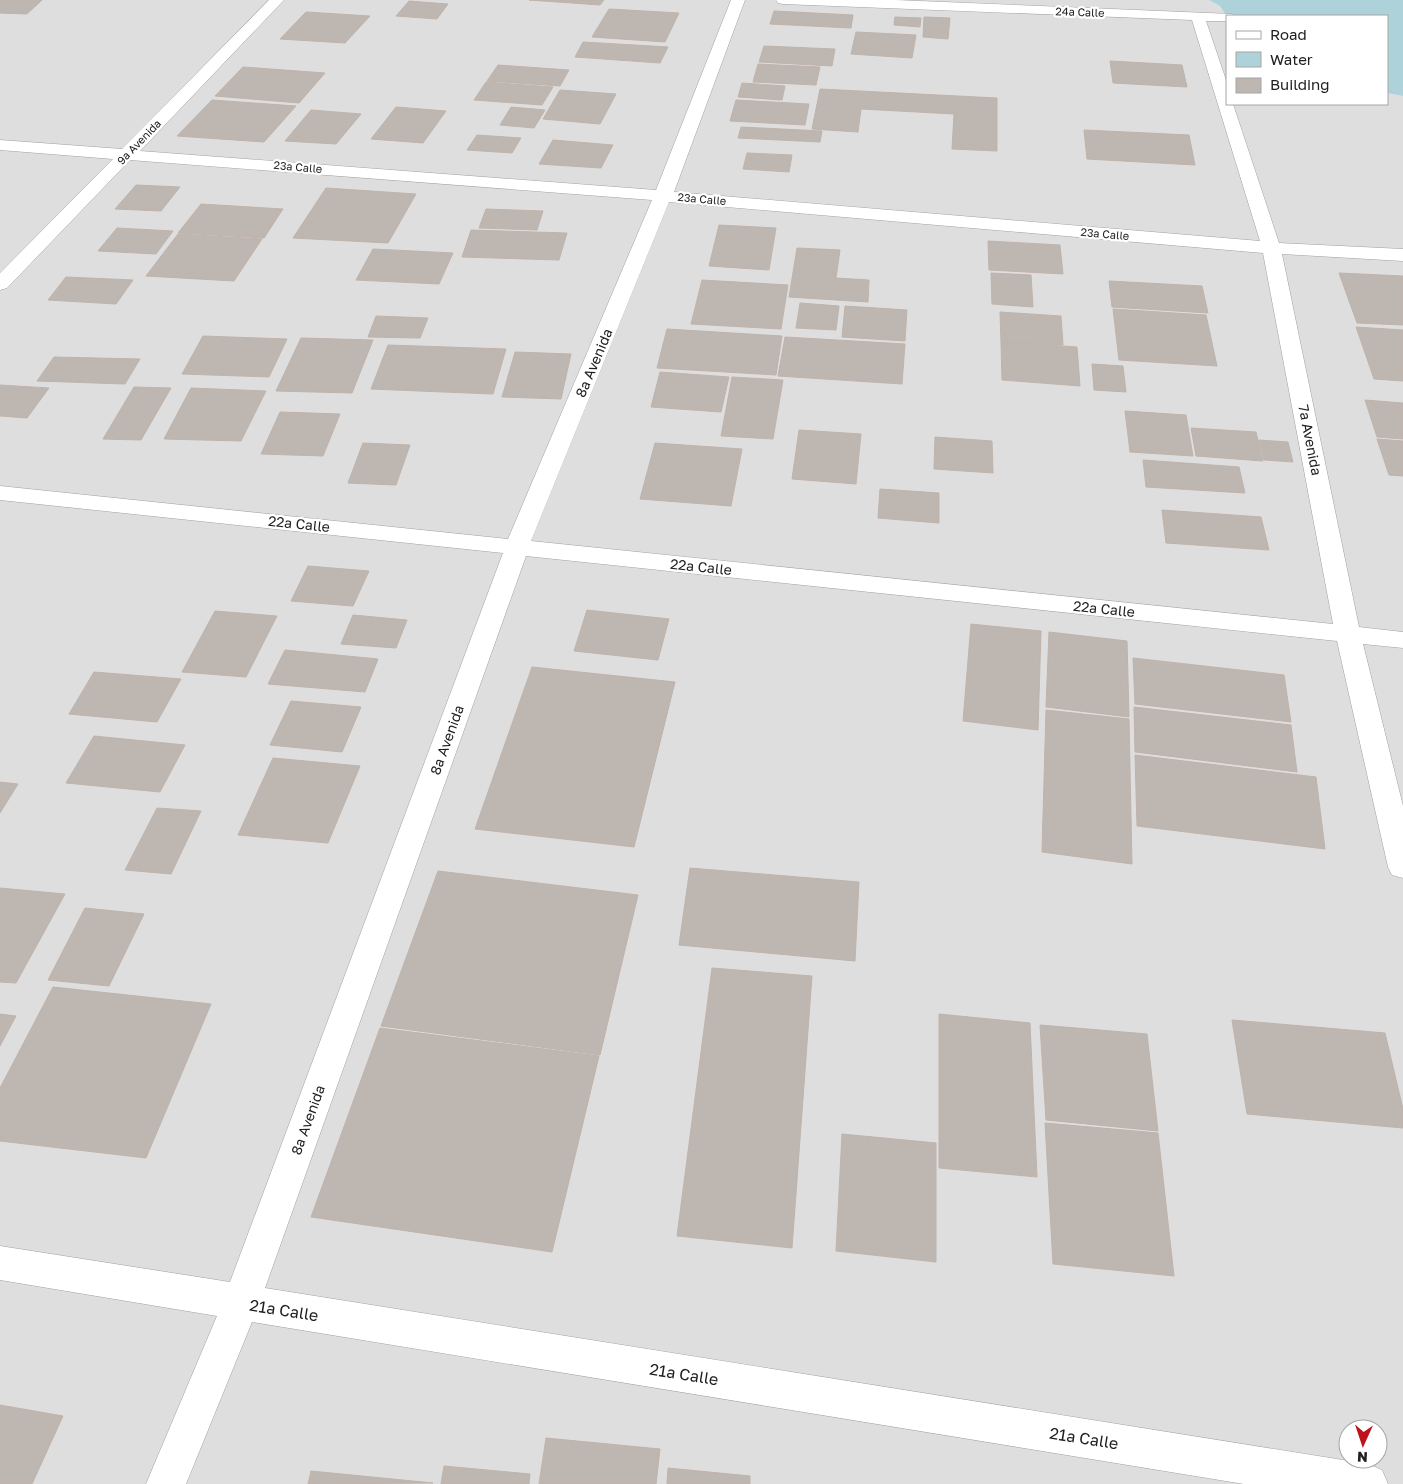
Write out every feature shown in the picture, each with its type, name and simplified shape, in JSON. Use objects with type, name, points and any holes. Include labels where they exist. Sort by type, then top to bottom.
[{"type":"street","name":"9a Avenida","points":[[0,284],[277,0]]},
{"type":"street","name":"8a Avenida","points":[[166,1484],[241,1303],[517,547],[663,196],[738,0]]},
{"type":"street","name":"24a Calle","points":[[783,0],[1226,17]]},
{"type":"street","name":"7a Avenida","points":[[1198,17],[1226,104]]},
{"type":"street","name":"7a Avenida","points":[[1226,105],[1272,248],[1348,634],[1403,867]]},
{"type":"street","name":"23a Calle","points":[[0,145],[663,196],[1272,248],[1403,255]]},
{"type":"street","name":"22a Calle","points":[[0,493],[1403,640]]},
{"type":"street","name":"21a Calle","points":[[0,1263],[1368,1484]]},
{"type":"shaded area","points":[[0,0],[1209,0],[1220,6],[1226,15],[1226,105],[1388,105],[1388,93],[1403,96],[1403,1484],[0,1484]]},
{"type":"water","points":[[1209,0],[1403,0],[1403,96],[1388,93],[1388,15],[1226,15],[1220,6]]},
{"type":"building","points":[[0,0],[42,0],[27,14],[0,13]]},
{"type":"building","points":[[529,0],[604,0],[600,5]]},
{"type":"building","points":[[409,1],[448,4],[437,19],[396,16]]},
{"type":"building","points":[[609,9],[679,13],[665,42],[592,37]]},
{"type":"building","points":[[774,11],[853,15],[851,28],[770,24]]},
{"type":"building","points":[[306,12],[370,16],[345,43],[280,39]]},
{"type":"building","points":[[895,17],[921,18],[920,27],[894,25]]},
{"type":"building","points":[[924,17],[950,18],[948,39],[923,37]]},
{"type":"building","points":[[856,32],[916,35],[912,58],[851,54]]},
{"type":"building","points":[[583,42],[668,47],[660,63],[575,57]]},
{"type":"building","points":[[764,46],[835,49],[832,66],[759,62]]},
{"type":"building","points":[[1110,61],[1182,65],[1187,87],[1113,83]]},
{"type":"building","points":[[758,64],[820,67],[816,85],[753,82]]},
{"type":"building","points":[[498,65],[569,70],[560,86],[487,81]]},
{"type":"building","points":[[243,67],[325,73],[299,103],[215,96]]},
{"type":"building","points":[[486,82],[553,87],[542,105],[474,100]]},
{"type":"building","points":[[742,83],[785,86],[782,100],[738,97]]},
{"type":"building","points":[[820,89],[997,98],[997,151],[952,149],[954,114],[861,109],[858,132],[812,129]]},
{"type":"building","points":[[560,90],[616,94],[600,124],[543,119]]},
{"type":"building","points":[[212,100],[296,106],[264,142],[177,136]]},
{"type":"building","points":[[736,100],[809,104],[805,125],[730,121]]},
{"type":"building","points":[[396,107],[446,111],[423,143],[371,139]]},
{"type":"building","points":[[511,107],[545,110],[534,128],[500,125]]},
{"type":"building","points":[[311,110],[361,114],[336,144],[285,141]]},
{"type":"building","points":[[741,127],[822,131],[820,142],[738,138]]},
{"type":"building","points":[[1084,130],[1189,135],[1195,165],[1087,159]]},
{"type":"building","points":[[477,135],[521,138],[512,153],[467,150]]},
{"type":"building","points":[[553,140],[613,145],[601,168],[539,164]]},
{"type":"building","points":[[747,153],[792,155],[789,172],[743,169]]},
{"type":"building","points":[[136,185],[180,187],[161,211],[115,209]]},
{"type":"building","points":[[326,188],[416,194],[388,243],[293,238]]},
{"type":"building","points":[[201,204],[283,209],[264,238],[178,233]]},
{"type":"building","points":[[486,209],[543,211],[537,230],[479,228]]},
{"type":"building","points":[[719,225],[776,228],[769,270],[709,266]]},
{"type":"building","points":[[117,228],[173,231],[156,254],[98,251]]},
{"type":"building","points":[[471,230],[567,233],[559,260],[462,257]]},
{"type":"building","points":[[178,234],[262,239],[234,281],[146,276]]},
{"type":"building","points":[[988,241],[1060,245],[1063,274],[989,270]]},
{"type":"building","points":[[797,248],[840,250],[836,278],[869,280],[868,302],[789,297]]},
{"type":"building","points":[[373,249],[453,253],[439,284],[356,280]]},
{"type":"building","points":[[991,273],[1031,275],[1033,307],[992,304]]},
{"type":"building","points":[[1339,273],[1403,276],[1403,325],[1357,323]]},
{"type":"building","points":[[66,277],[133,280],[116,304],[48,300]]},
{"type":"building","points":[[702,280],[788,285],[781,329],[691,324]]},
{"type":"building","points":[[1109,281],[1202,286],[1208,313],[1112,307]]},
{"type":"building","points":[[800,303],[839,306],[836,330],[796,328]]},
{"type":"building","points":[[845,306],[907,310],[905,341],[842,337]]},
{"type":"building","points":[[1113,309],[1206,315],[1217,366],[1119,360]]},
{"type":"building","points":[[1000,312],[1061,316],[1063,345],[1001,342]]},
{"type":"building","points":[[376,316],[428,318],[420,338],[368,337]]},
{"type":"building","points":[[1356,327],[1403,330],[1403,381],[1374,379]]},
{"type":"building","points":[[667,329],[782,336],[776,375],[657,368]]},
{"type":"building","points":[[203,336],[287,339],[269,377],[182,374]]},
{"type":"building","points":[[785,337],[905,344],[902,384],[778,376]]},
{"type":"building","points":[[301,338],[373,340],[352,393],[276,391]]},
{"type":"building","points":[[1001,342],[1077,347],[1080,386],[1002,380]]},
{"type":"building","points":[[388,345],[506,349],[493,394],[371,389]]},
{"type":"building","points":[[515,352],[571,354],[561,399],[502,397]]},
{"type":"building","points":[[54,357],[140,359],[125,384],[37,381]]},
{"type":"building","points":[[1092,364],[1123,366],[1126,392],[1094,390]]},
{"type":"building","points":[[660,372],[729,377],[721,412],[651,407]]},
{"type":"building","points":[[732,377],[783,380],[773,439],[721,436]]},
{"type":"building","points":[[0,385],[49,388],[27,418],[0,416]]},
{"type":"building","points":[[134,387],[171,388],[141,440],[103,439]]},
{"type":"building","points":[[191,388],[266,391],[241,441],[164,439]]},
{"type":"building","points":[[1365,400],[1403,403],[1403,439],[1377,437]]},
{"type":"building","points":[[1125,411],[1186,415],[1193,456],[1130,452]]},
{"type":"building","points":[[280,412],[340,414],[323,456],[261,454]]},
{"type":"building","points":[[1191,428],[1256,432],[1263,461],[1196,456]]},
{"type":"building","points":[[799,430],[861,434],[856,484],[792,479]]},
{"type":"building","points":[[935,437],[992,441],[993,473],[934,469]]},
{"type":"building","points":[[1377,439],[1403,441],[1403,476],[1389,475]]},
{"type":"building","points":[[1259,440],[1288,442],[1293,462],[1264,460]]},
{"type":"building","points":[[363,443],[410,445],[396,485],[348,483]]},
{"type":"building","points":[[655,443],[742,449],[731,506],[640,499]]},
{"type":"building","points":[[1143,460],[1239,467],[1245,493],[1146,487]]},
{"type":"building","points":[[880,489],[939,493],[939,523],[878,518]]},
{"type":"building","points":[[1162,510],[1261,517],[1269,550],[1166,543]]},
{"type":"building","points":[[308,566],[369,571],[353,606],[291,601]]},
{"type":"building","points":[[587,610],[669,619],[658,660],[574,651]]},
{"type":"building","points":[[215,611],[277,616],[246,677],[182,672]]},
{"type":"building","points":[[353,615],[407,620],[396,648],[341,644]]},
{"type":"building","points":[[971,624],[1041,631],[1038,730],[963,721]]},
{"type":"building","points":[[1049,632],[1127,641],[1129,717],[1046,707]]},
{"type":"building","points":[[285,650],[378,659],[365,692],[268,684]]},
{"type":"building","points":[[1133,658],[1284,675],[1291,722],[1135,704]]},
{"type":"building","points":[[532,667],[675,682],[634,847],[475,829]]},
{"type":"building","points":[[94,672],[181,679],[157,722],[69,714]]},
{"type":"building","points":[[291,701],[361,707],[342,752],[270,745]]},
{"type":"building","points":[[1134,707],[1291,725],[1297,772],[1135,752]]},
{"type":"building","points":[[1046,710],[1129,719],[1132,864],[1042,852]]},
{"type":"building","points":[[94,736],[185,745],[160,792],[66,783]]},
{"type":"building","points":[[1135,755],[1316,777],[1325,849],[1137,826]]},
{"type":"building","points":[[273,758],[360,766],[328,843],[238,835]]},
{"type":"building","points":[[0,782],[18,784],[0,813]]},
{"type":"building","points":[[157,808],[201,811],[171,874],[125,870]]},
{"type":"building","points":[[690,868],[859,882],[855,961],[679,945]]},
{"type":"building","points":[[438,871],[638,895],[600,1055],[381,1026]]},
{"type":"building","points":[[0,888],[65,894],[16,983],[0,982]]},
{"type":"building","points":[[85,908],[144,914],[109,986],[48,980]]},
{"type":"building","points":[[712,968],[812,976],[792,1248],[677,1236]]},
{"type":"building","points":[[53,987],[211,1004],[146,1158],[0,1141],[0,1088]]},
{"type":"building","points":[[0,1014],[16,1016],[0,1046]]},
{"type":"building","points":[[939,1014],[1030,1023],[1037,1177],[939,1168]]},
{"type":"building","points":[[1232,1020],[1385,1033],[1403,1109],[1403,1128],[1247,1114]]},
{"type":"building","points":[[1040,1025],[1147,1034],[1158,1131],[1046,1120]]},
{"type":"building","points":[[380,1028],[599,1056],[552,1252],[311,1217]]},
{"type":"building","points":[[1045,1123],[1158,1133],[1174,1276],[1053,1264]]},
{"type":"building","points":[[842,1134],[936,1143],[936,1262],[836,1251]]},
{"type":"building","points":[[0,1405],[63,1416],[32,1484],[0,1484]]},
{"type":"building","points":[[546,1438],[660,1449],[656,1484],[539,1484]]},
{"type":"building","points":[[444,1466],[530,1474],[529,1484],[441,1484]]},
{"type":"building","points":[[668,1468],[750,1476],[750,1484],[667,1484]]},
{"type":"building","points":[[311,1471],[433,1483],[308,1484]]}]
